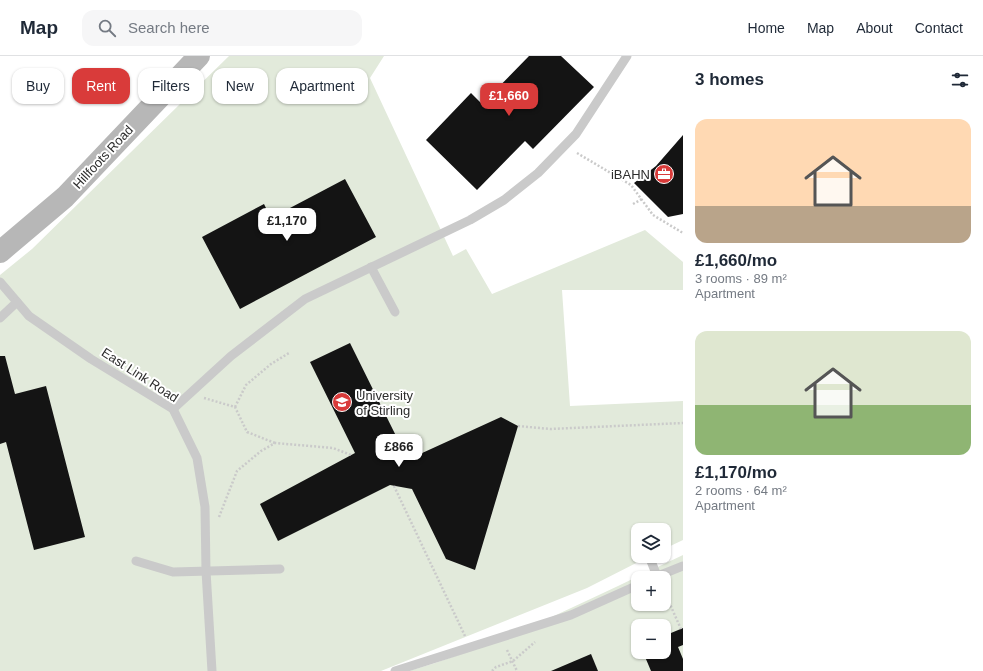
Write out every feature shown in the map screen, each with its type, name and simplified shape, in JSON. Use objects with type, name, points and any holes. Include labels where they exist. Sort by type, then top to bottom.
[{"type":"main road","name":"Hillfoots Road","points":[[0,252],[65,197],[199,56]]},
{"type":"lane","points":[[173,409],[231,356],[305,299],[470,220],[504,200],[538,173],[565,147],[596,106],[627,56]]},
{"type":"lane","points":[[371,267],[396,312]]},
{"type":"lane","name":"East Link Road","points":[[0,282],[29,316],[91,359],[173,409],[197,458],[205,507],[206,571],[212,671]]},
{"type":"lane","points":[[0,318],[17,302]]},
{"type":"lane","points":[[136,561],[173,572],[280,569]]},
{"type":"lane","points":[[670,571],[683,566]]},
{"type":"lane","points":[[395,671],[571,615],[631,588]]},
{"type":"path","points":[[565,147],[631,185],[653,215],[683,233]]},
{"type":"path","points":[[634,204],[642,199]]},
{"type":"path","points":[[235,407],[246,385],[271,364],[289,353]]},
{"type":"path","points":[[188,395],[221,402],[235,407],[246,432],[275,443],[333,448],[351,455]]},
{"type":"path","points":[[518,426],[550,429],[683,423]]},
{"type":"path","points":[[219,518],[237,471],[260,451],[275,443]]},
{"type":"path","points":[[394,486],[470,647]]},
{"type":"path","points":[[671,607],[681,629]]},
{"type":"path","points":[[502,637],[517,671]]},
{"type":"path","points":[[492,671],[496,667],[513,661]]},
{"type":"green space","name":"University of Stirling","points":[[229,56],[384,56],[370,78],[453,256],[466,249],[492,294],[645,230],[683,262],[683,290],[562,290],[570,406],[683,401],[683,540],[671,546],[671,523],[631,523],[631,563],[636,563],[587,588],[381,671],[0,671],[0,275],[32,249],[180,104],[204,104],[204,80],[212,73],[212,104],[268,104],[268,68],[217,68]]},
{"type":"green space","points":[[683,555],[683,671],[409,671],[444,660],[514,634],[631,580],[631,611],[671,611],[671,571],[649,571],[666,563],[671,563],[671,561]]},
{"type":"building","points":[[529,56],[561,56],[594,87],[533,149],[525,141],[477,190],[426,140],[471,93],[482,104]]},
{"type":"building","name":"iBAHN","points":[[683,135],[683,214],[668,217],[634,183],[656,166]]},
{"type":"building","points":[[345,179],[376,237],[240,309],[202,237],[264,204],[271,218]]},
{"type":"building","points":[[350,343],[402,448],[420,454],[501,417],[518,426],[475,570],[446,559],[412,489],[390,485],[278,541],[260,504],[355,453],[310,362]]},
{"type":"building","points":[[0,356],[5,356],[15,394],[46,386],[85,537],[34,550],[6,442],[0,444]]},
{"type":"building","points":[[683,628],[683,645],[678,647],[683,659],[683,671],[651,671],[646,659],[671,659],[671,633]]},
{"type":"building","points":[[591,654],[598,671],[551,671]]},
{"type":"place","name":"iBAHN","points":[[664,174]]},
{"type":"place","name":"University of Stirling","points":[[342,402]]}]
